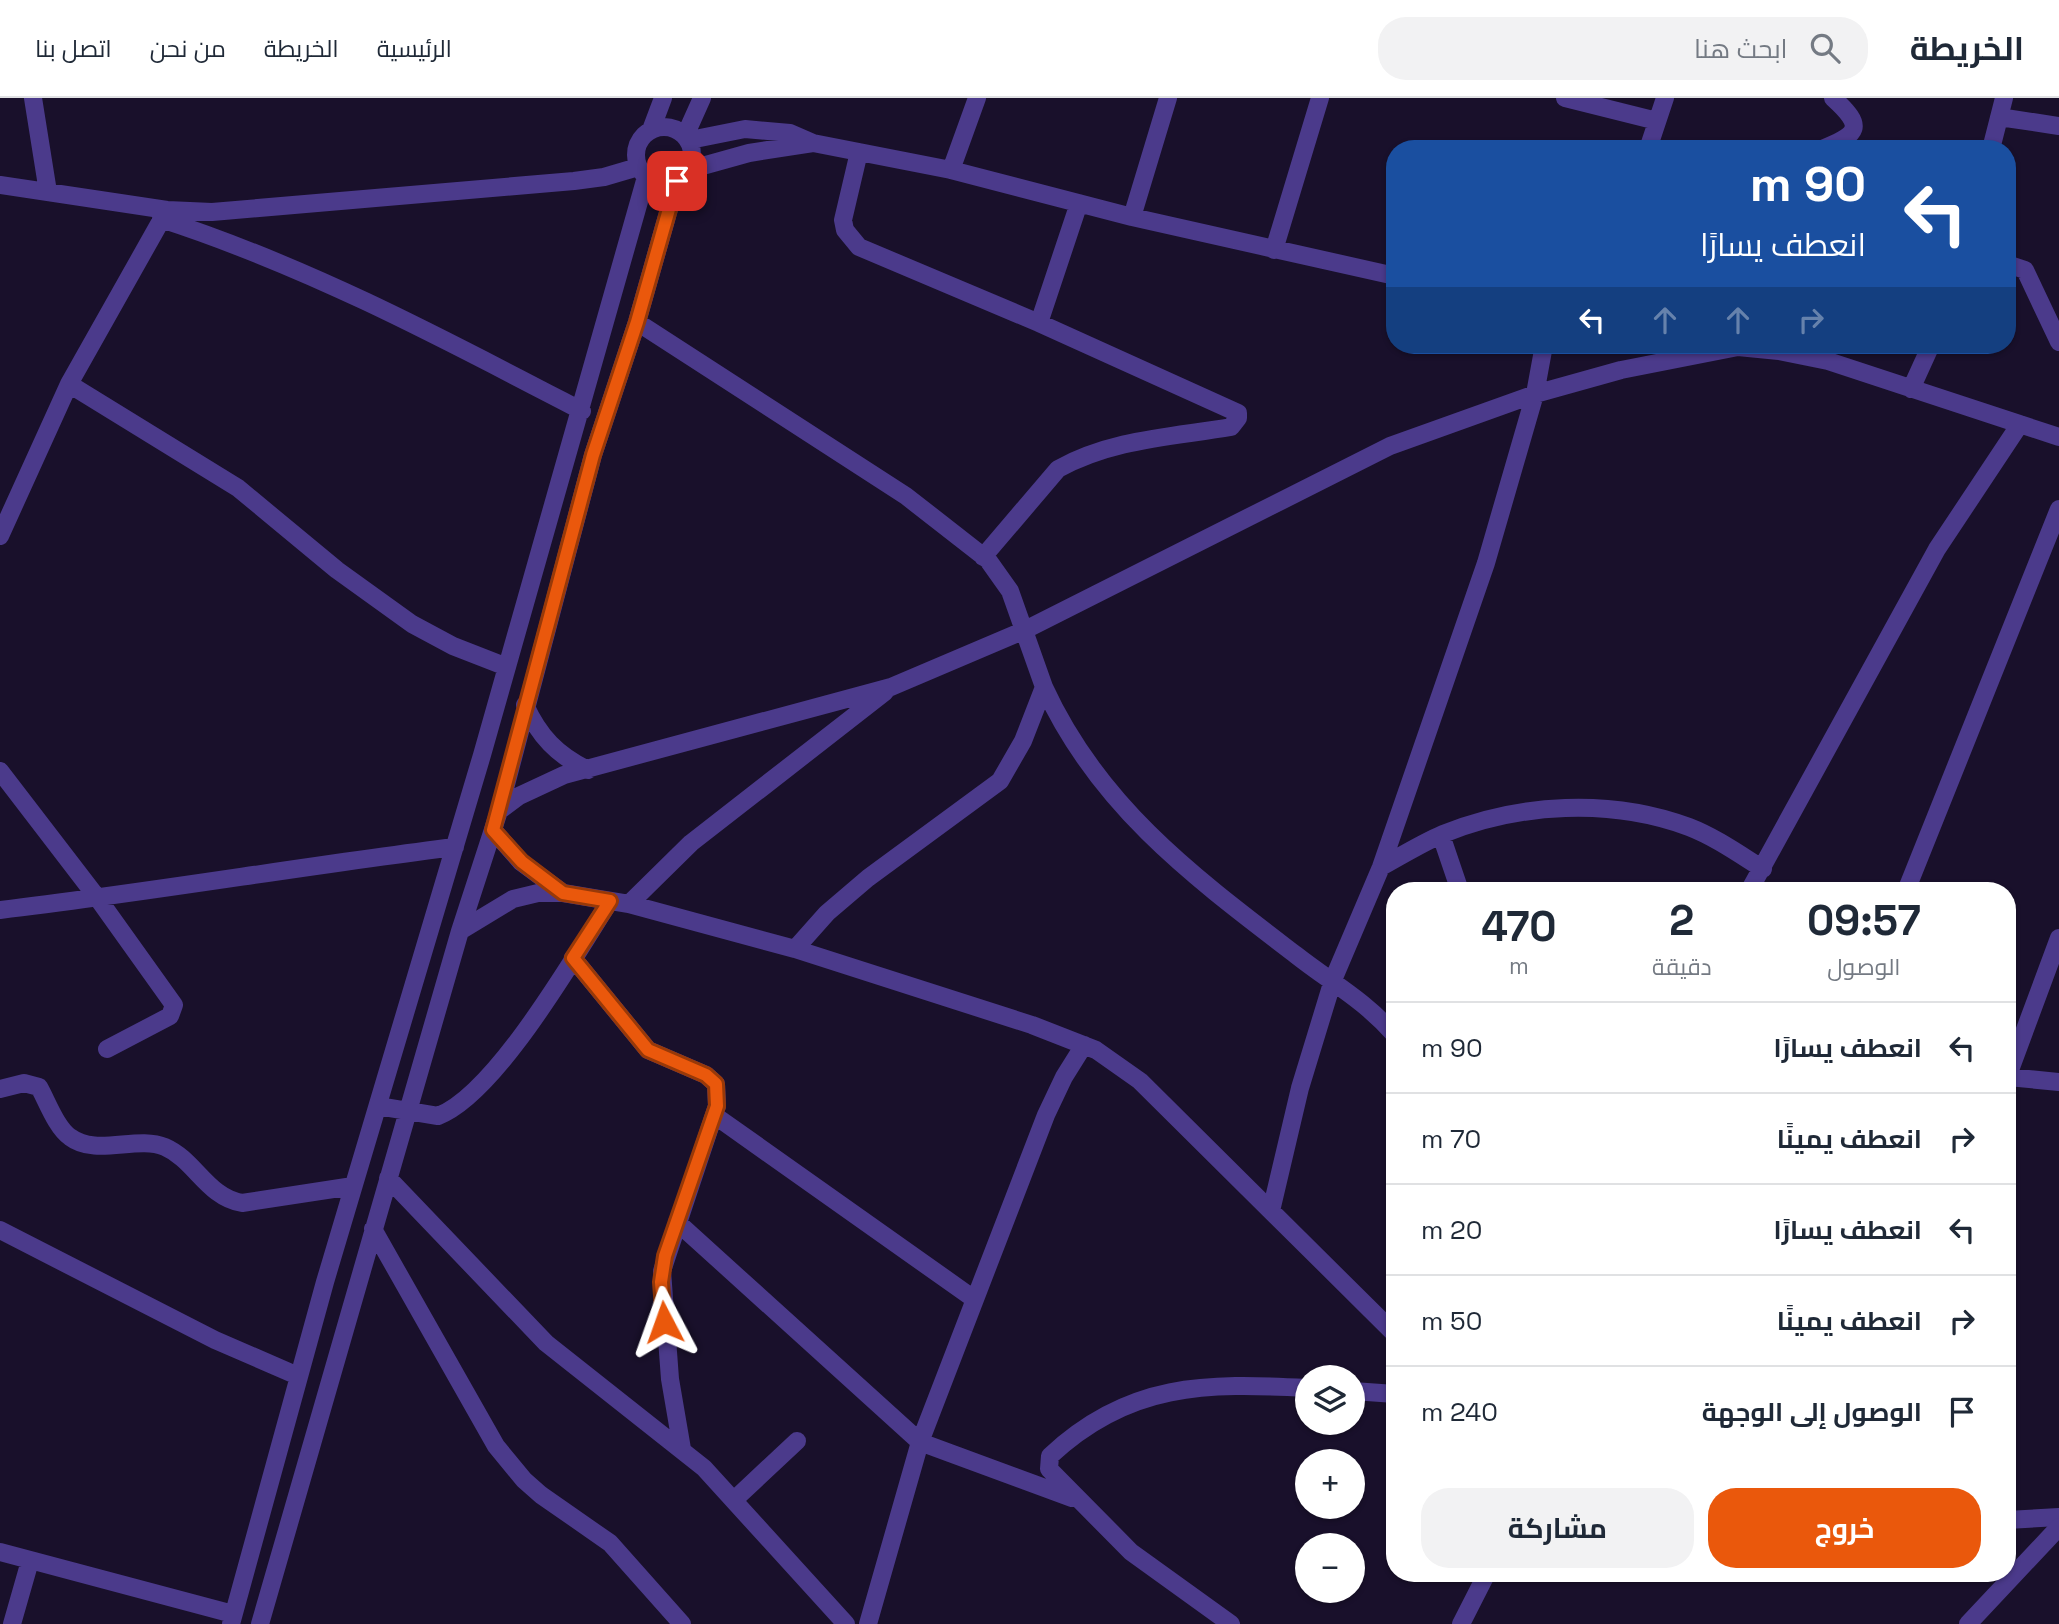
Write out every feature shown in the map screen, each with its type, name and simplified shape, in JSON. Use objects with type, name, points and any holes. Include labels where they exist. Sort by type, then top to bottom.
[{"type":"street","points":[[33,98],[48,192]]},
{"type":"street","points":[[0,1552],[232,1619],[353,1186],[582,411],[642,172],[637,145],[651,130],[663,98]]},
{"type":"street","points":[[687,138],[702,98]]},
{"type":"street","points":[[951,170],[978,98]]},
{"type":"street","points":[[1132,217],[1168,98]]},
{"type":"street","points":[[1274,250],[1320,98]]},
{"type":"street","points":[[1565,98],[1657,121]]},
{"type":"street","points":[[1651,140],[1665,98]]},
{"type":"street","points":[[1833,98],[1851,117],[1855,130],[1851,137],[1844,140]]},
{"type":"street","points":[[1993,140],[2004,98]]},
{"type":"street","points":[[1999,117],[2059,126]]},
{"type":"street","points":[[260,1624],[460,931],[499,811],[593,455],[692,152],[687,138],[669,127],[651,130]]},
{"type":"street","points":[[687,138],[745,129],[790,133],[813,143],[951,170],[1132,217],[1386,274]]},
{"type":"street","points":[[164,214],[275,208],[502,188],[642,172],[658,183],[749,152],[813,143]]},
{"type":"street","points":[[859,152],[844,220],[845,230],[859,247],[1227,405],[1238,413],[1238,418],[1231,427],[1144,439],[1073,461],[1051,478],[983,556]]},
{"type":"street","points":[[0,185],[164,214],[317,277],[582,411]]},
{"type":"street","points":[[1039,323],[1079,203]]},
{"type":"street","points":[[0,536],[69,384],[164,214]]},
{"type":"street","points":[[2016,267],[2025,270],[2059,342]]},
{"type":"street","points":[[637,322],[906,496],[983,556],[1010,591],[1044,687],[1081,753],[1138,825],[1229,904],[1365,1003],[1386,1025]]},
{"type":"street","points":[[1271,1211],[1300,1088],[1333,980],[1381,867],[1486,562],[1535,394],[1542,354]]},
{"type":"street","points":[[499,811],[541,784],[891,687],[1025,630],[1252,517],[1362,458],[1428,431],[1535,394],[1622,370],[1696,354]]},
{"type":"street","points":[[1784,354],[1828,361],[2059,437]]},
{"type":"street","points":[[1911,389],[1927,354]]},
{"type":"street","points":[[69,384],[238,488],[348,579],[412,624],[453,646],[507,667]]},
{"type":"street","points":[[1755,882],[1937,549],[2020,424]]},
{"type":"street","points":[[1910,882],[2059,509]]},
{"type":"street","points":[[519,627],[544,636]]},
{"type":"street","points":[[629,904],[691,843],[891,687]]},
{"type":"street","points":[[794,949],[827,913],[867,878],[1000,781],[1023,741],[1044,687]]},
{"type":"street","points":[[525,705],[543,738],[571,762],[588,770]]},
{"type":"street","points":[[0,771],[99,900],[174,1005],[170,1016],[107,1049]]},
{"type":"street","points":[[1381,867],[1441,835],[1480,821],[1519,812],[1620,809],[1691,828],[1763,869]]},
{"type":"street","points":[[493,830],[522,862],[563,893]]},
{"type":"street","points":[[1441,835],[1457,882]]},
{"type":"street","points":[[0,910],[99,900],[264,871],[455,847]]},
{"type":"street","points":[[460,931],[513,899],[538,893],[563,893],[629,904],[794,949],[1032,1025],[1084,1045],[1117,1062],[1140,1081],[1386,1325]]},
{"type":"street","points":[[378,1106],[408,1113],[433,1116],[444,1114],[478,1085],[535,1017],[610,901]]},
{"type":"street","points":[[2016,1053],[2059,938]]},
{"type":"street","points":[[573,958],[648,1050],[714,1080],[717,1106],[665,1256],[661,1282],[670,1379],[682,1449]]},
{"type":"street","points":[[868,1624],[920,1441],[1046,1115],[1064,1077],[1084,1045]]},
{"type":"street","points":[[2016,1078],[2059,1082]]},
{"type":"street","points":[[0,1089],[24,1083],[38,1087],[66,1134],[76,1140],[92,1144],[164,1147],[219,1195],[233,1201],[242,1203],[353,1186]]},
{"type":"street","points":[[714,1115],[974,1299]]},
{"type":"street","points":[[388,1178],[546,1343],[704,1468],[846,1624]]},
{"type":"street","points":[[677,1222],[920,1441],[1077,1500]]},
{"type":"street","points":[[373,1229],[496,1446],[533,1488],[557,1509],[589,1527],[610,1544],[682,1624]]},
{"type":"street","points":[[0,1230],[215,1339],[298,1376]]},
{"type":"street","points":[[1231,1624],[1131,1552],[1049,1469],[1050,1456],[1096,1422],[1136,1400],[1200,1388],[1295,1388]]},
{"type":"street","points":[[1365,1392],[1386,1393]]},
{"type":"street","points":[[734,1500],[797,1441]]},
{"type":"street","points":[[2016,1519],[2059,1517]]},
{"type":"street","points":[[2016,1573],[2059,1527]]},
{"type":"street","points":[[12,1624],[30,1561]]},
{"type":"street","points":[[1461,1624],[1483,1582]]},
{"type":"street","points":[[1968,1624],[2007,1582]]},
{"type":"route","points":[[664,1322],[661,1282],[665,1256],[717,1106],[716,1084],[706,1075],[648,1050],[573,958],[610,901],[563,893],[522,862],[493,830],[593,455],[637,322],[677,181]]}]
